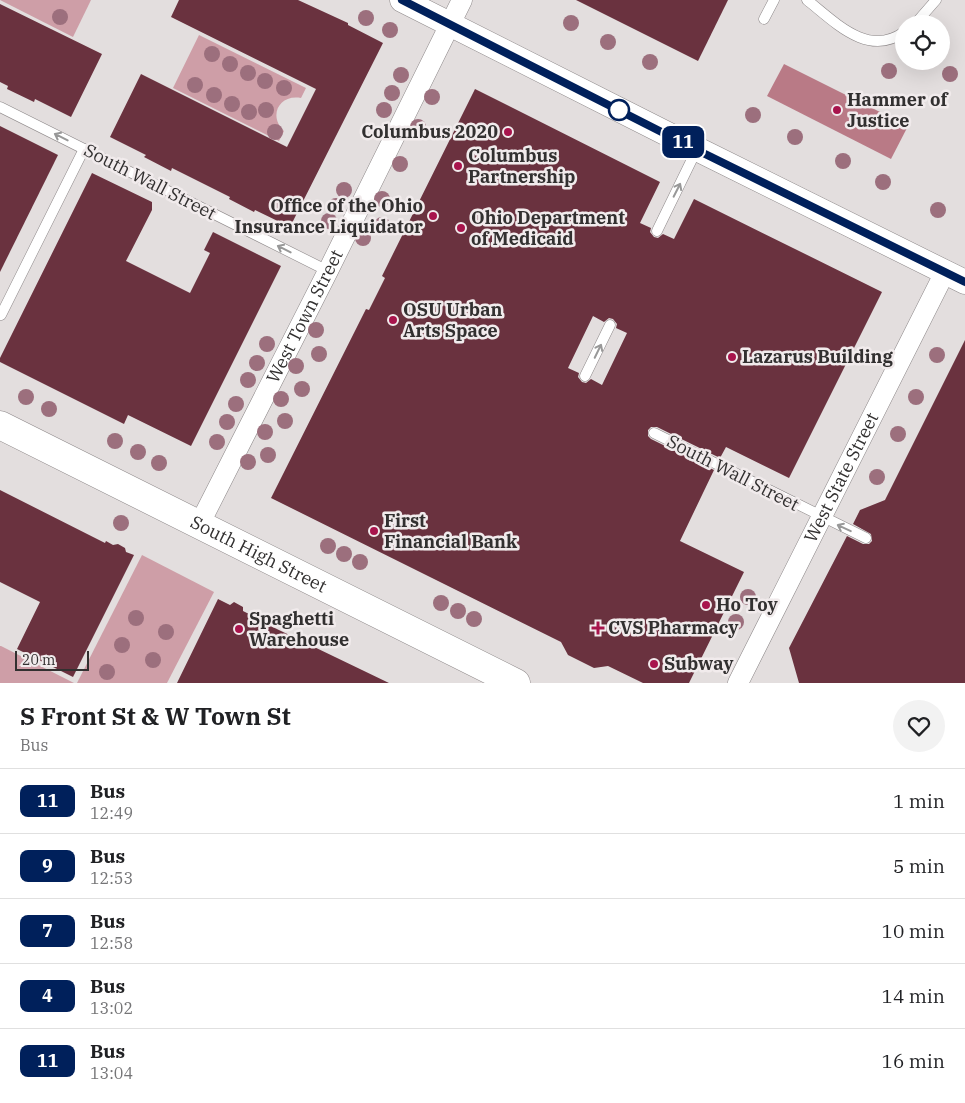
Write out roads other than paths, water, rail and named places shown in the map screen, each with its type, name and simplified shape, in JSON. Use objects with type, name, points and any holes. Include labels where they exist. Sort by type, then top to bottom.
[{"type":"main road","name":"South High Street","points":[[0,425],[516,683]]},
{"type":"street","points":[[402,0],[697,150],[955,277]]},
{"type":"street","name":"West Town Street","points":[[199,525],[328,271],[462,0]]},
{"type":"street","name":"West State Street","points":[[738,683],[822,517],[955,277]]},
{"type":"lane","points":[[764,19],[774,0]]},
{"type":"lane","points":[[807,0],[859,38],[877,43],[895,38]]},
{"type":"lane","points":[[923,15],[936,0]]},
{"type":"lane","name":"South Wall Street","points":[[0,107],[328,271]]},
{"type":"lane","points":[[1,315],[84,149]]},
{"type":"lane","points":[[657,231],[697,150]]},
{"type":"lane","points":[[585,376],[610,325]]},
{"type":"lane","name":"South Wall Street","points":[[654,433],[866,538]]},
{"type":"place","name":"Hammer of Justice","points":[[837,110]]},
{"type":"place","name":"Columbus 2020","points":[[508,132]]},
{"type":"place","name":"Columbus Partnership","points":[[458,166]]},
{"type":"place","name":"Office of the Ohio Insurance Liquidator","points":[[433,216]]},
{"type":"place","name":"Ohio Department of Medicaid","points":[[461,228]]},
{"type":"place","name":"OSU Urban Arts Space","points":[[393,320]]},
{"type":"place","name":"Lazarus Building","points":[[732,357]]},
{"type":"place","name":"First Financial Bank","points":[[374,531]]},
{"type":"place","name":"Ho Toy","points":[[706,605]]},
{"type":"place","name":"CVS Pharmacy","points":[[598,628]]},
{"type":"place","name":"Spaghetti Warehouse","points":[[239,629]]},
{"type":"place","name":"Subway","points":[[654,664]]}]
